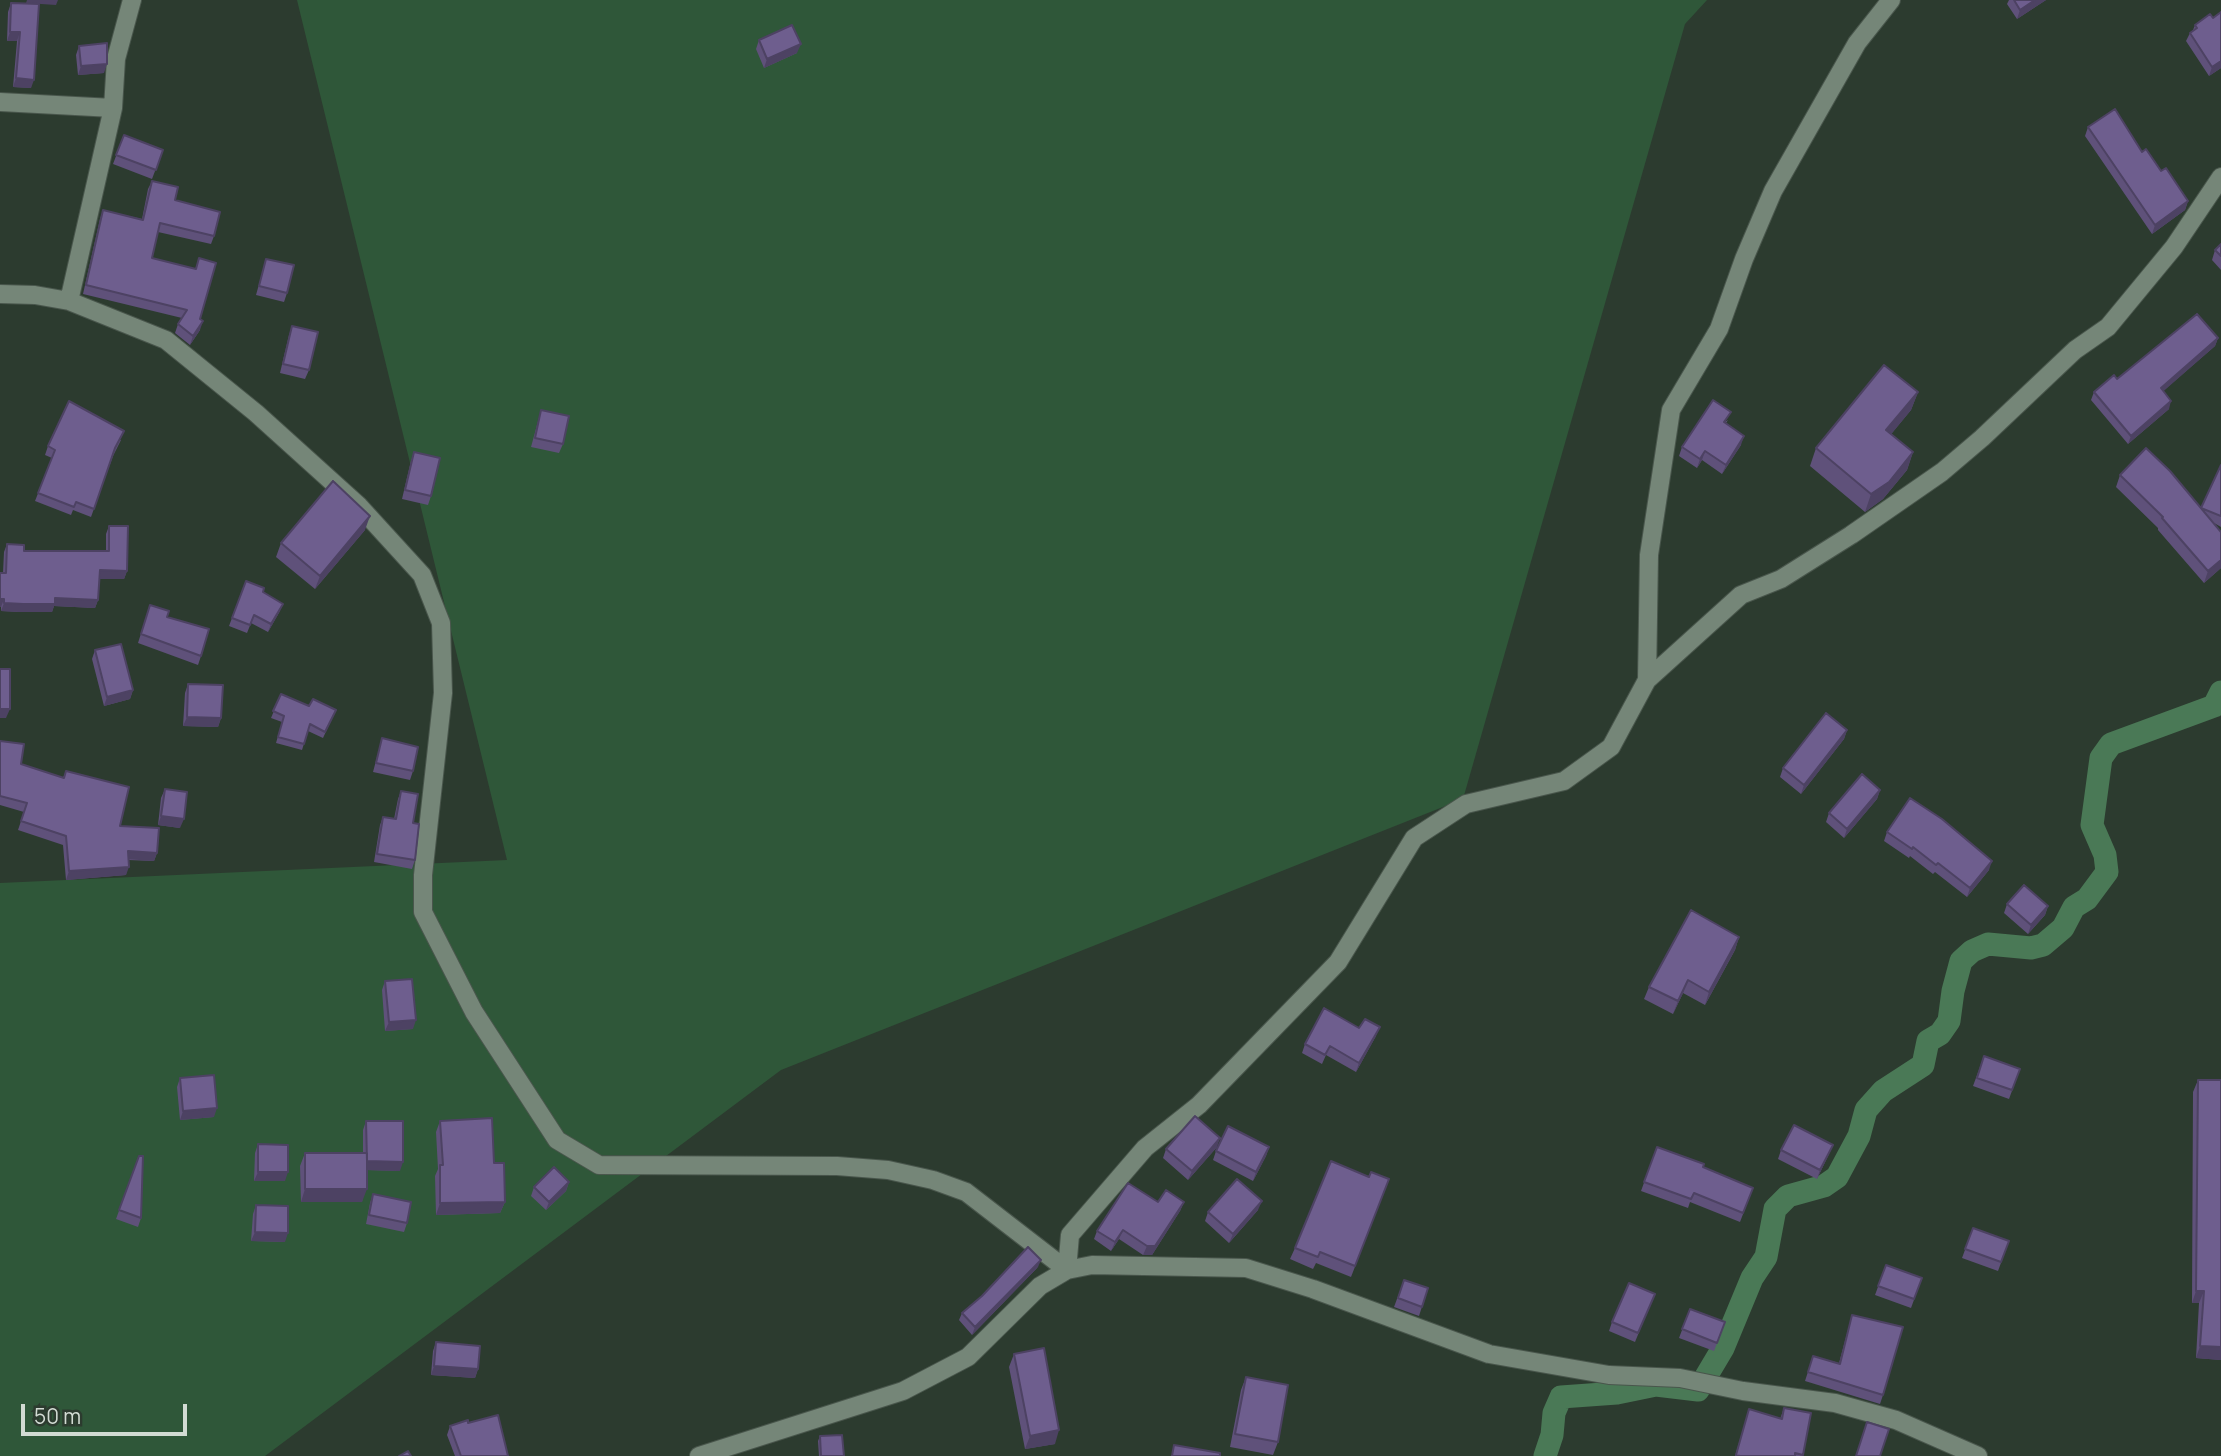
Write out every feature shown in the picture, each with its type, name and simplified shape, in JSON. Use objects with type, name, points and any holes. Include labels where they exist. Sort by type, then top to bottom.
[{"type":"street","points":[[69,301],[113,107],[116,59],[132,0]]},
{"type":"street","points":[[1647,680],[1649,555],[1671,410],[1719,329],[1744,259],[1773,191],[1857,43],[1891,0]]},
{"type":"street","points":[[0,102],[113,107]]},
{"type":"street","points":[[1067,1270],[1070,1235],[1145,1148],[1199,1105],[1338,962],[1414,838],[1466,804],[1564,781],[1611,747],[1647,680],[1741,595],[1781,579],[1851,535],[1942,472],[2075,351],[2108,327],[2174,247],[2221,177]]},
{"type":"street","points":[[0,294],[35,295],[69,301],[166,340],[256,413],[359,506],[422,575],[441,623],[443,693],[423,876],[423,912],[474,1012],[557,1140],[599,1165],[837,1166],[888,1170],[933,1181],[966,1192],[1067,1270]]},
{"type":"street","points":[[699,1456],[903,1391],[968,1357],[1040,1286],[1067,1270],[1092,1265],[1246,1268],[1313,1289],[1489,1354],[1609,1375],[1680,1378],[1743,1391],[1835,1403],[1896,1420],[1978,1456]]},
{"type":"green space","points":[[297,0],[1707,0],[1685,24],[1463,799],[781,1070],[265,1456],[0,1456],[0,883],[507,860]]},
{"type":"building","points":[[2014,0],[2035,0],[2020,10]]},
{"type":"building","points":[[11,3],[39,4],[34,80],[16,78],[20,32],[10,32]]},
{"type":"building","points":[[2221,12],[2221,61],[2212,67],[2190,33],[2197,28],[2195,25],[2210,14],[2213,18]]},
{"type":"building","points":[[792,25],[801,44],[767,59],[759,40]]},
{"type":"building","points":[[107,43],[107,64],[81,66],[79,46]]},
{"type":"building","points":[[2115,109],[2142,152],[2146,149],[2161,171],[2166,168],[2188,201],[2155,225],[2088,127]]},
{"type":"building","points":[[124,135],[163,150],[156,170],[116,155]]},
{"type":"building","points":[[152,181],[178,187],[175,200],[220,212],[214,236],[160,223],[152,258],[196,269],[199,258],[216,263],[200,319],[203,321],[193,336],[178,324],[187,310],[86,285],[103,210],[143,220]]},
{"type":"building","points":[[2221,244],[2221,256],[2215,250]]},
{"type":"building","points":[[266,259],[294,265],[287,293],[259,286]]},
{"type":"building","points":[[2197,314],[2218,338],[2161,388],[2171,401],[2131,436],[2094,392],[2114,375],[2117,379]]},
{"type":"building","points":[[292,326],[318,332],[309,370],[283,364]]},
{"type":"building","points":[[1884,365],[1918,392],[1886,430],[1913,452],[1889,482],[1871,494],[1816,448]]},
{"type":"building","points":[[1713,400],[1731,412],[1724,422],[1744,436],[1726,465],[1705,451],[1700,459],[1682,447]]},
{"type":"building","points":[[69,401],[124,431],[115,448],[94,509],[76,502],[74,507],[38,493],[55,450],[48,446]]},
{"type":"building","points":[[541,410],[569,416],[563,444],[535,438]]},
{"type":"building","points":[[2146,448],[2170,471],[2221,532],[2221,560],[2208,571],[2163,517],[2120,475]]},
{"type":"building","points":[[414,452],[440,458],[431,496],[405,490]]},
{"type":"building","points":[[2221,465],[2221,516],[2201,508]]},
{"type":"building","points":[[333,481],[370,516],[320,576],[281,543]]},
{"type":"building","points":[[109,526],[128,526],[127,571],[100,570],[98,600],[55,598],[55,604],[23,604],[4,603],[4,599],[0,599],[0,573],[6,573],[7,544],[24,545],[24,551],[109,551]]},
{"type":"building","points":[[246,581],[264,588],[263,592],[283,604],[271,624],[254,615],[250,625],[232,618]]},
{"type":"building","points":[[150,605],[169,611],[167,617],[209,629],[201,656],[141,634]]},
{"type":"building","points":[[121,644],[133,690],[107,697],[95,650]]},
{"type":"building","points":[[0,669],[10,669],[10,709],[0,709]]},
{"type":"building","points":[[188,684],[223,685],[221,718],[187,717]]},
{"type":"building","points":[[281,694],[309,706],[313,699],[336,710],[325,732],[310,724],[304,744],[278,737],[284,716],[273,711]]},
{"type":"building","points":[[1826,713],[1847,730],[1804,785],[1783,768]]},
{"type":"building","points":[[382,738],[418,747],[413,771],[376,763]]},
{"type":"building","points":[[0,741],[24,744],[21,764],[64,778],[66,771],[129,787],[120,826],[159,828],[157,853],[128,851],[129,867],[69,871],[66,836],[21,821],[27,803],[0,796]]},
{"type":"building","points":[[1862,774],[1880,790],[1847,829],[1829,813]]},
{"type":"building","points":[[165,789],[187,792],[184,819],[161,816]]},
{"type":"building","points":[[401,791],[418,794],[413,823],[419,824],[415,860],[377,854],[383,817],[396,819]]},
{"type":"building","points":[[1910,798],[1942,819],[1992,861],[1970,888],[1938,863],[1936,865],[1887,832]]},
{"type":"building","points":[[2024,885],[2048,906],[2031,925],[2007,904]]},
{"type":"building","points":[[1691,910],[1739,937],[1709,992],[1688,980],[1678,1001],[1649,987]]},
{"type":"building","points":[[412,979],[416,1020],[389,1022],[385,981]]},
{"type":"building","points":[[1324,1008],[1359,1028],[1365,1019],[1380,1027],[1359,1063],[1330,1046],[1325,1055],[1305,1044]]},
{"type":"building","points":[[1984,1056],[2020,1069],[2012,1090],[1977,1078]]},
{"type":"building","points":[[214,1075],[217,1108],[183,1111],[180,1078]]},
{"type":"building","points":[[2198,1080],[2221,1080],[2221,1347],[2200,1346],[2204,1291],[2196,1291]]},
{"type":"building","points":[[1195,1116],[1220,1138],[1192,1171],[1166,1149]]},
{"type":"building","points":[[492,1118],[494,1163],[504,1163],[505,1202],[440,1203],[440,1165],[443,1165],[440,1121]]},
{"type":"building","points":[[366,1121],[403,1121],[403,1162],[367,1161]]},
{"type":"building","points":[[1794,1125],[1833,1145],[1820,1170],[1781,1150]]},
{"type":"building","points":[[1228,1126],[1269,1147],[1256,1172],[1216,1151]]},
{"type":"building","points":[[258,1144],[288,1145],[288,1172],[258,1172]]},
{"type":"building","points":[[1657,1147],[1704,1164],[1703,1167],[1753,1188],[1743,1213],[1694,1193],[1691,1199],[1644,1182]]},
{"type":"building","points":[[305,1153],[367,1153],[367,1189],[305,1189]]},
{"type":"building","points":[[139,1156],[143,1156],[141,1218],[119,1210]]},
{"type":"building","points":[[1331,1161],[1369,1177],[1371,1172],[1389,1179],[1355,1266],[1320,1252],[1318,1257],[1295,1248]]},
{"type":"building","points":[[554,1167],[569,1182],[549,1202],[534,1187]]},
{"type":"building","points":[[1237,1179],[1262,1201],[1233,1234],[1208,1212]]},
{"type":"building","points":[[1128,1183],[1158,1202],[1166,1190],[1184,1202],[1155,1246],[1147,1246],[1123,1230],[1115,1242],[1097,1231]]},
{"type":"building","points":[[373,1194],[411,1202],[407,1223],[369,1215]]},
{"type":"building","points":[[256,1205],[288,1206],[288,1233],[255,1232]]},
{"type":"building","points":[[1973,1228],[2009,1241],[2001,1262],[1965,1249]]},
{"type":"building","points":[[1028,1247],[1041,1260],[975,1327],[962,1313],[982,1296]]},
{"type":"building","points":[[1886,1265],[1922,1278],[1914,1299],[1878,1286]]},
{"type":"building","points":[[1404,1280],[1428,1288],[1422,1307],[1398,1298]]},
{"type":"building","points":[[1629,1283],[1655,1294],[1638,1333],[1612,1322]]},
{"type":"building","points":[[1690,1309],[1725,1322],[1717,1343],[1682,1329]]},
{"type":"building","points":[[1852,1315],[1903,1327],[1883,1395],[1808,1372],[1813,1356],[1840,1364]]},
{"type":"building","points":[[436,1342],[480,1346],[478,1369],[434,1366]]},
{"type":"building","points":[[1044,1348],[1059,1430],[1030,1436],[1014,1354]]},
{"type":"building","points":[[1246,1377],[1288,1385],[1278,1442],[1235,1434]]},
{"type":"building","points":[[1784,1408],[1811,1413],[1803,1455],[1736,1455],[1749,1409],[1782,1419]]},
{"type":"building","points":[[498,1415],[508,1456],[461,1456],[450,1426]]},
{"type":"building","points":[[1867,1422],[1889,1429],[1880,1456],[1856,1456]]},
{"type":"building","points":[[842,1435],[844,1456],[821,1456],[820,1436]]},
{"type":"building","points":[[1174,1445],[1220,1453],[1220,1456],[1172,1456]]},
{"type":"waterway","points":[[1545,1456],[1552,1435],[1554,1413],[1561,1397],[1617,1393],[1656,1385],[1698,1390],[1723,1348],[1752,1278],[1766,1257],[1775,1209],[1788,1196],[1824,1186],[1837,1177],[1859,1136],[1866,1110],[1883,1091],[1923,1065],[1928,1041],[1940,1034],[1949,1021],[1961,961],[1972,951],[1988,944],[2031,948],[2043,945],[2063,928],[2074,907],[2087,899],[2107,872],[2105,855],[2092,825],[2101,758],[2111,744],[2214,706],[2221,692]]}]
